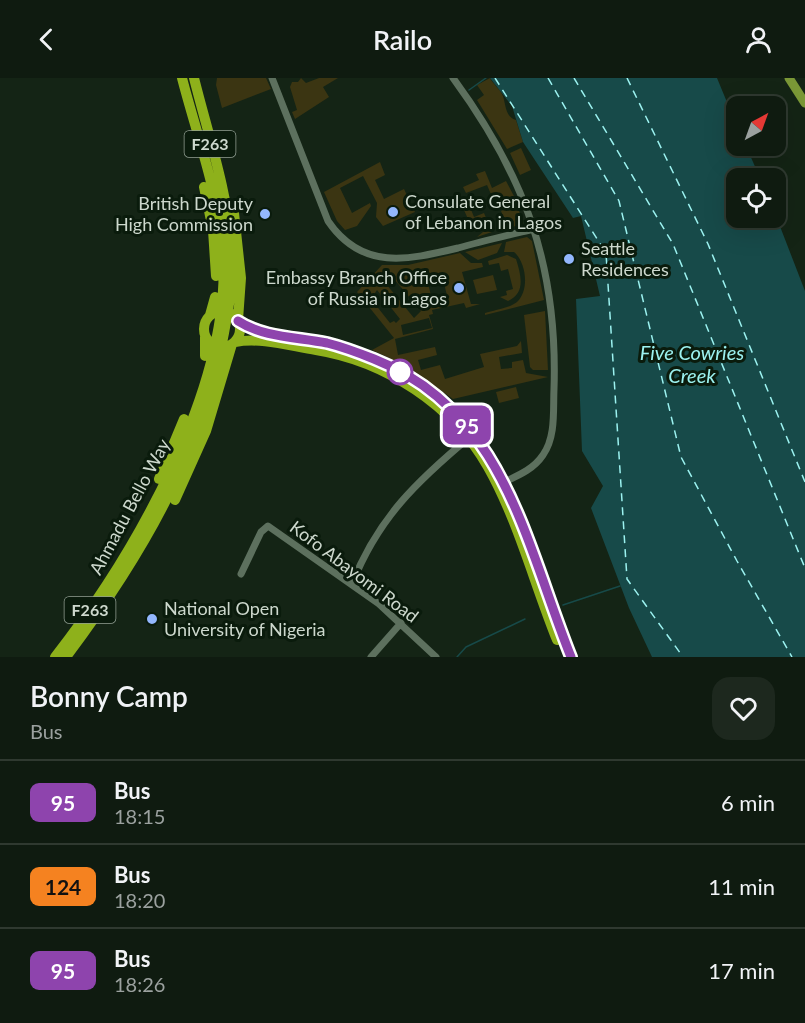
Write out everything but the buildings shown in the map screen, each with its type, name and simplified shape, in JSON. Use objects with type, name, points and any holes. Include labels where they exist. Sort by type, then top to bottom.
[{"type":"highway","name":"Ahmadu Bello Way","points":[[182,78],[222,208]]},
{"type":"highway","name":"Ahmadu Bello Way","points":[[66,657],[126,564],[178,466],[204,382],[220,314],[223,256],[222,208],[195,82]]},
{"type":"highway","points":[[186,93],[185,112],[213,230],[216,288],[214,305],[204,325],[205,354],[186,414],[150,500],[125,548],[126,564],[146,554],[182,485],[206,431],[234,343],[239,335],[241,278],[237,233],[205,101],[195,82]]},
{"type":"highway","points":[[210,315],[225,311],[252,329],[326,343],[378,360],[429,390],[471,436],[501,484],[571,657]]},
{"type":"highway","points":[[205,337],[217,347],[260,341],[321,351],[362,362],[403,382],[471,436]]},
{"type":"highway","points":[[501,484],[564,657]]},
{"type":"highway","name":"Ahmadu Bello Way","points":[[55,657],[126,564]]},
{"type":"main road","points":[[789,78],[805,103]]},
{"type":"main road","points":[[796,78],[805,92]]},
{"type":"street","points":[[272,78],[328,221],[340,236],[355,247],[383,258],[406,259],[534,229]]},
{"type":"street","points":[[453,78],[501,152],[534,229],[548,279],[554,362],[552,428],[547,449],[537,463],[501,484]]},
{"type":"street","points":[[352,584],[370,545],[392,512],[426,475],[471,436]]},
{"type":"street","name":"Kofo Abayomi Road","points":[[241,574],[261,532],[268,526],[352,584],[401,623],[436,657]]},
{"type":"street","points":[[371,657],[401,623]]},
{"type":"shaded area","points":[[217,78],[266,78],[271,89],[222,108],[216,85]]},
{"type":"shaded area","points":[[301,78],[306,83],[319,78],[338,78],[323,87],[329,97],[295,119],[292,112],[297,110],[290,87],[292,82],[298,82]]},
{"type":"shaded area","points":[[490,78],[502,94],[509,116],[516,120],[523,142],[507,149],[477,100],[484,95],[477,85]]},
{"type":"shaded area","points":[[521,148],[531,170],[520,175],[510,153]]},
{"type":"shaded area","points":[[380,162],[385,175],[375,180],[384,199],[404,189],[415,212],[383,226],[376,217],[377,203],[363,176],[340,188],[352,213],[370,203],[371,206],[357,226],[345,230],[337,221],[324,192]]},
{"type":"shaded area","points":[[485,171],[492,188],[506,181],[516,200],[497,208],[487,185],[466,193],[463,187],[479,180],[476,174]]},
{"type":"shaded area","points":[[517,204],[523,224],[508,228],[501,211]]},
{"type":"shaded area","points":[[470,207],[474,217],[484,213],[492,232],[477,237],[483,232],[479,218],[468,219],[464,210]]},
{"type":"shaded area","points":[[527,237],[532,241],[544,300],[485,315],[485,313],[514,304],[521,297],[525,284],[524,269],[514,252],[504,252],[506,242]]},
{"type":"shaded area","points":[[502,243],[497,253],[478,260],[465,252]]},
{"type":"shaded area","points":[[460,253],[471,263],[482,263],[483,267],[462,272],[471,304],[480,304],[466,308],[464,303],[432,310],[433,314],[429,315],[433,329],[395,339],[398,355],[435,347],[437,355],[418,360],[421,370],[440,365],[445,379],[484,367],[480,354],[517,346],[521,341],[522,353],[499,357],[501,369],[512,368],[512,362],[523,360],[526,373],[548,377],[453,399],[402,364],[372,350],[394,338],[357,292],[382,265],[408,265]],"holes":[[[389,273],[421,311],[414,318],[382,279]],[[442,275],[449,304],[434,308],[427,279]],[[377,290],[400,319],[396,323],[394,321],[390,323],[371,299]],[[429,318],[432,328],[403,335],[401,325]]]},
{"type":"shaded area","points":[[507,255],[516,259],[521,283],[518,293],[508,301],[500,297],[507,295],[506,291],[513,289],[508,269],[501,271],[499,263],[489,265],[488,261]]},
{"type":"shaded area","points":[[493,275],[497,290],[477,294],[473,280]]},
{"type":"shaded area","points":[[545,311],[548,370],[533,370],[530,367],[524,315]]},
{"type":"shaded area","points":[[516,387],[519,398],[499,403],[496,392]]},
{"type":"water","name":"Five Cowries Creek","points":[[490,78],[717,78],[726,100],[726,156],[750,156],[756,168],[726,168],[726,228],[781,228],[805,291],[805,657],[652,657],[629,608],[591,508],[603,486],[582,451],[576,299],[600,296],[581,216],[573,218],[523,142],[512,106]]},
{"type":"waterway","points":[[469,90],[486,78]]},
{"type":"waterway","points":[[563,605],[620,586]]},
{"type":"waterway","points":[[457,657],[466,647],[525,619]]},
{"type":"ferry route","points":[[495,78],[606,253],[627,579],[683,657]]},
{"type":"ferry route","points":[[548,78],[619,201],[681,457],[792,657]]},
{"type":"ferry route","points":[[574,78],[673,244],[805,568]]},
{"type":"ferry route","points":[[627,78],[708,244],[805,482]]},
{"type":"bus line","name":"95","points":[[238,321],[252,329],[326,343],[378,360],[429,390],[465,422],[485,447],[505,482],[571,657]]},
{"type":"place","name":"Consulate General of Lebanon in Lagos","points":[[393,212]]},
{"type":"place","name":"British Deputy High Commission","points":[[265,214]]},
{"type":"place","name":"Seattle Residences","points":[[569,259]]},
{"type":"place","name":"Embassy Branch Office of Russia in Lagos","points":[[459,288]]},
{"type":"place","name":"National Open University of Nigeria","points":[[152,619]]}]
